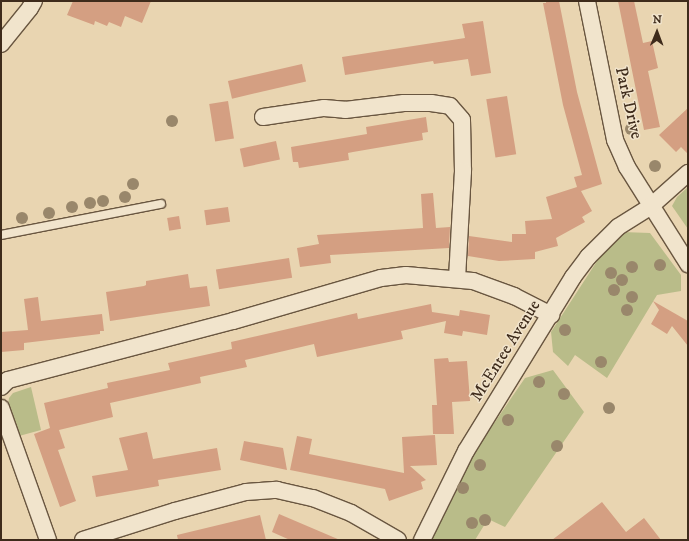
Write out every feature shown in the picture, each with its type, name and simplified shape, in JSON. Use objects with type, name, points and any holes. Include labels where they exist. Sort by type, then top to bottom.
[{"type":"street","points":[[1,44],[34,1]]},
{"type":"street","name":"Park Drive","points":[[587,1],[615,140],[627,167],[688,263]]},
{"type":"street","points":[[263,117],[324,108],[345,110],[404,103],[431,102],[450,106],[462,120],[465,280]]},
{"type":"street","name":"McEntee Avenue","points":[[422,540],[466,451],[573,277],[588,257],[618,227],[651,206],[688,173]]},
{"type":"street","points":[[1,387],[8,380],[233,321],[381,278],[406,275],[465,280],[514,296],[551,315]]},
{"type":"street","points":[[1,408],[48,540]]},
{"type":"street","points":[[82,540],[174,511],[246,492],[277,490],[314,498],[351,513],[398,540]]},
{"type":"lane","points":[[1,235],[161,204]]},
{"type":"green space","points":[[688,187],[688,229],[672,206],[677,197]]},
{"type":"green space","points":[[622,232],[650,233],[681,275],[681,291],[657,295],[607,378],[575,355],[568,366],[553,352],[551,332],[601,255]]},
{"type":"green space","points":[[553,370],[584,412],[505,527],[488,519],[475,540],[430,540],[475,451],[525,378]]},
{"type":"green space","points":[[31,387],[41,430],[19,436],[8,406],[9,398],[13,393]]},
{"type":"building","points":[[73,1],[151,1],[142,23],[125,16],[121,27],[109,22],[107,26],[95,21],[94,25],[67,15]]},
{"type":"building","points":[[546,1],[559,1],[577,92],[602,184],[581,191],[592,211],[582,217],[585,222],[556,238],[558,246],[535,252],[535,259],[499,261],[468,256],[469,236],[512,242],[512,234],[526,234],[525,221],[552,219],[546,197],[577,187],[574,177],[582,175],[563,105],[543,3],[546,3]]},
{"type":"building","points":[[618,1],[634,1],[643,43],[652,41],[658,68],[648,71],[660,127],[644,130]]},
{"type":"building","points":[[483,21],[491,73],[471,76],[468,59],[434,64],[433,61],[345,75],[342,57],[465,38],[462,24]]},
{"type":"building","points":[[302,64],[306,82],[232,99],[228,81]]},
{"type":"building","points":[[507,96],[516,154],[495,158],[486,99]]},
{"type":"building","points":[[228,101],[234,139],[215,142],[209,104]]},
{"type":"building","points":[[688,108],[688,154],[681,147],[676,152],[659,135]]},
{"type":"building","points":[[426,117],[428,132],[422,133],[423,140],[348,153],[349,160],[299,168],[298,162],[293,162],[291,147],[367,134],[366,127]]},
{"type":"building","points":[[276,141],[280,160],[244,167],[240,149]]},
{"type":"building","points":[[433,193],[436,228],[450,227],[449,248],[330,255],[331,263],[300,267],[297,248],[319,244],[317,235],[423,228],[421,194]]},
{"type":"building","points":[[228,207],[230,222],[206,225],[204,210]]},
{"type":"building","points":[[179,216],[181,229],[169,231],[167,218]]},
{"type":"building","points":[[289,258],[292,278],[219,289],[216,270]]},
{"type":"building","points":[[188,274],[190,288],[207,286],[210,306],[110,321],[106,292],[144,286],[146,285],[146,281]]},
{"type":"building","points":[[38,297],[41,321],[102,314],[104,331],[100,331],[100,334],[24,343],[24,350],[1,352],[1,332],[28,330],[24,299]]},
{"type":"building","points":[[653,301],[688,321],[688,346],[672,326],[667,334],[651,324],[659,310]]},
{"type":"building","points":[[431,304],[432,312],[459,316],[460,310],[490,315],[487,335],[463,331],[462,336],[444,333],[446,321],[401,331],[403,339],[317,357],[314,344],[245,360],[247,367],[200,377],[201,383],[110,403],[113,417],[59,430],[65,448],[58,450],[76,501],[60,507],[34,434],[50,428],[44,403],[108,388],[107,383],[170,370],[168,363],[232,349],[231,342],[357,313],[358,319]]},
{"type":"building","points":[[448,358],[449,362],[467,361],[470,401],[452,402],[454,434],[433,434],[432,405],[437,405],[434,359]]},
{"type":"building","points":[[147,432],[153,459],[217,448],[221,470],[158,480],[159,486],[96,497],[92,476],[128,470],[119,438]]},
{"type":"building","points":[[435,435],[437,465],[410,466],[426,480],[421,482],[423,489],[389,501],[385,489],[290,470],[297,436],[312,439],[309,454],[404,473],[402,437]]},
{"type":"building","points":[[244,441],[283,448],[287,470],[240,460]]},
{"type":"building","points":[[602,502],[626,532],[644,518],[661,540],[552,540]]},
{"type":"building","points":[[279,514],[340,540],[290,540],[272,532]]},
{"type":"building","points":[[260,515],[266,540],[178,540],[177,535]]}]
